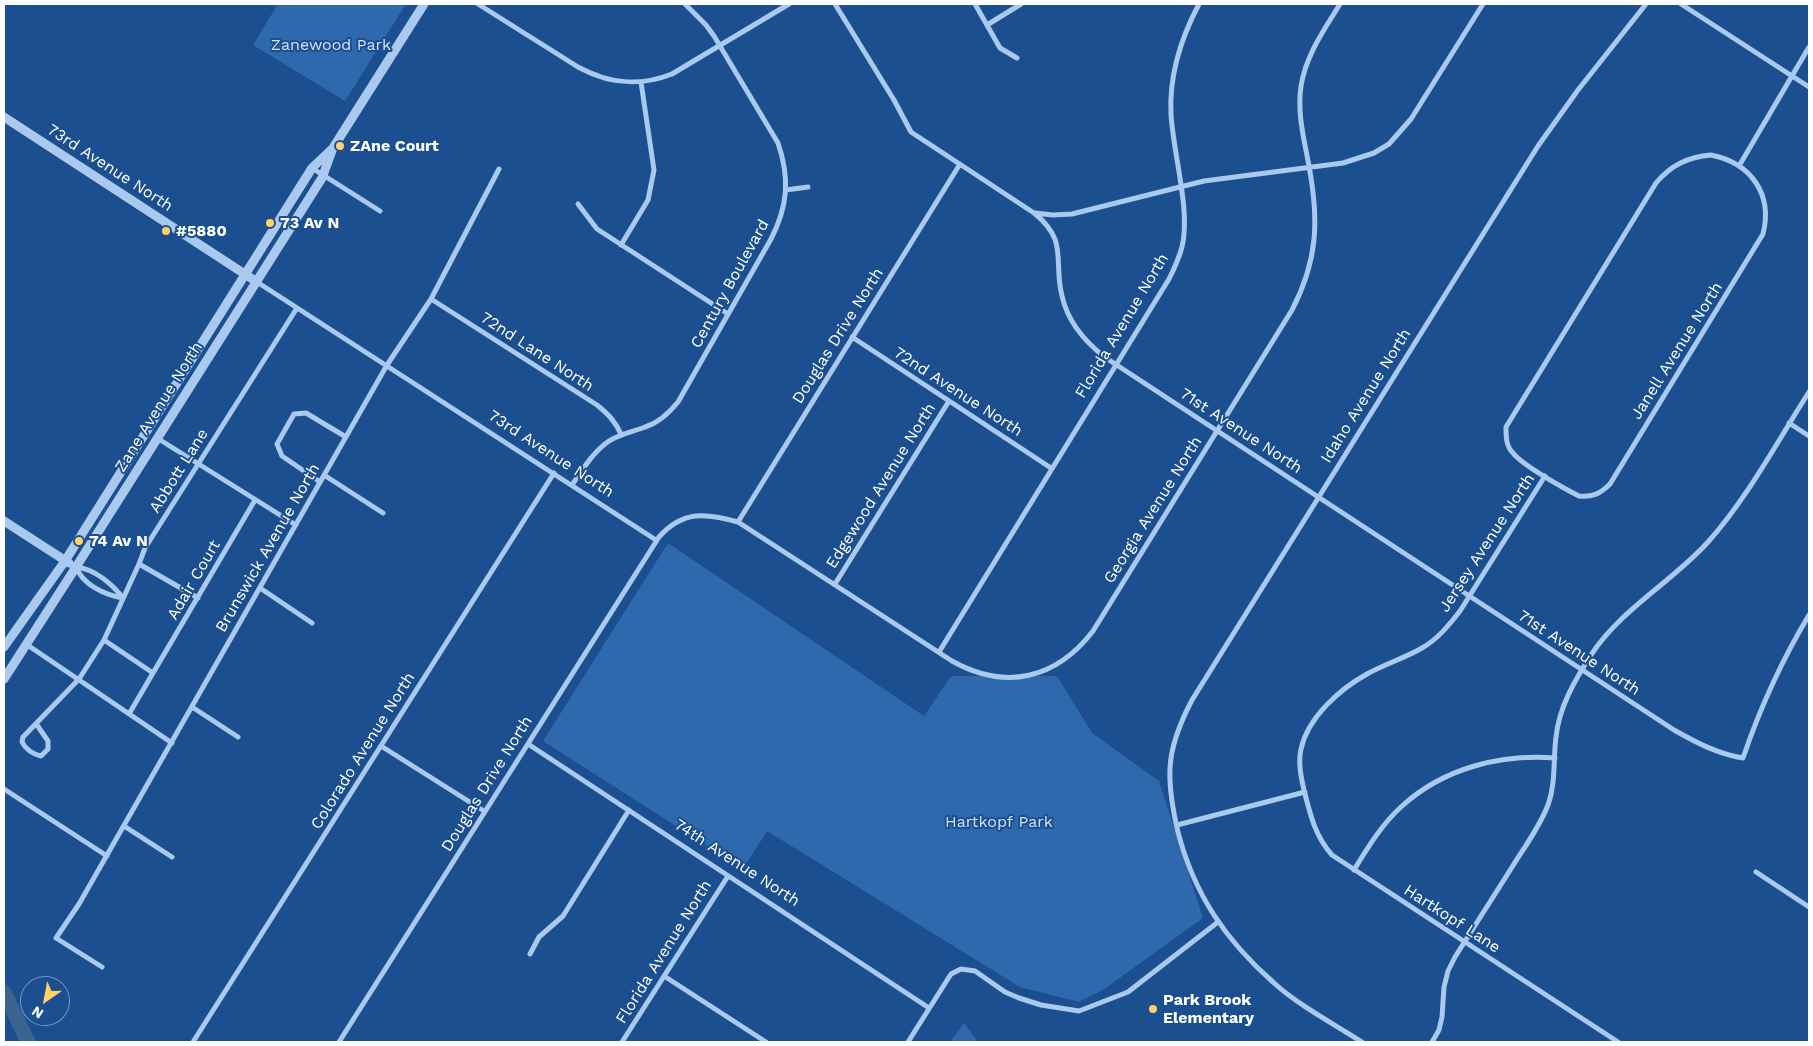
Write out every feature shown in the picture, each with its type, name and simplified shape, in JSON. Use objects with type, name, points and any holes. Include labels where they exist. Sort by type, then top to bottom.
[{"type":"street","name":"Zane Avenue North","points":[[4,679],[324,175],[333,148],[424,4]]},
{"type":"street","points":[[478,4],[592,75],[608,80],[641,82],[657,80],[672,74],[789,4]]},
{"type":"street","name":"Century Boulevard","points":[[572,485],[597,450],[620,434],[647,427],[670,412],[678,402],[778,225],[783,212],[786,190],[783,157],[778,144],[706,25],[685,4]]},
{"type":"street","name":"71st Avenue North","points":[[835,4],[894,100],[911,132],[1045,221],[1053,233],[1058,246],[1059,279],[1062,298],[1069,316],[1091,346],[1115,364],[1674,730],[1711,750],[1743,758],[1765,699],[1780,667],[1809,615]]},
{"type":"street","points":[[975,4],[1000,48],[1017,58]]},
{"type":"street","points":[[987,25],[1021,4]]},
{"type":"street","points":[[1180,187],[1171,112],[1172,89],[1175,65],[1181,42],[1198,4]]},
{"type":"street","points":[[1309,168],[1301,123],[1301,87],[1304,70],[1311,54],[1340,4]]},
{"type":"street","points":[[1034,212],[1053,215],[1072,214],[1204,181],[1309,168],[1359,159],[1388,144],[1411,119],[1483,4]]},
{"type":"street","name":"Idaho Avenue North","points":[[1362,1042],[1276,985],[1254,966],[1227,934],[1203,899],[1186,858],[1170,790],[1170,767],[1174,744],[1181,721],[1192,700],[1538,146],[1578,90],[1646,4]]},
{"type":"street","points":[[1681,4],[1809,87]]},
{"type":"street","points":[[1739,166],[1809,47]]},
{"type":"street","points":[[621,245],[648,200],[654,170],[641,82]]},
{"type":"street","name":"73rd Avenue North","points":[[4,117],[656,540]]},
{"type":"street","name":"Zane Avenue North","points":[[6,640],[65,561],[312,168],[333,148]]},
{"type":"street","name":"Jersey Avenue North","points":[[1305,792],[1300,764],[1301,749],[1315,720],[1330,702],[1366,674],[1422,648],[1449,625],[1545,476],[1512,453],[1508,445],[1506,427],[1656,183],[1675,166],[1685,160],[1698,156],[1720,157],[1739,166]]},
{"type":"street","name":"Douglas Drive North","points":[[738,522],[960,164]]},
{"type":"street","name":"Janell Avenue North","points":[[1545,476],[1579,496],[1588,497],[1596,495],[1610,484],[1763,234],[1766,221],[1764,196],[1758,185],[1739,166]]},
{"type":"street","points":[[312,168],[380,212]]},
{"type":"street","name":"Georgia Avenue North","points":[[939,652],[968,669],[985,675],[1020,677],[1037,673],[1069,657],[1093,631],[1292,310],[1307,278],[1314,251],[1316,230],[1309,168]]},
{"type":"street","name":"Brunswick Avenue North","points":[[102,967],[56,938],[79,904],[107,856],[387,366],[432,299],[499,169]]},
{"type":"street","points":[[786,190],[808,187]]},
{"type":"street","name":"Florida Avenue North","points":[[939,652],[1168,279],[1182,246],[1184,229],[1180,187]]},
{"type":"street","points":[[578,204],[597,229],[728,314]]},
{"type":"street","name":"72nd Lane North","points":[[432,299],[597,405],[616,424],[620,434]]},
{"type":"street","name":"Abbott Lane","points":[[37,724],[78,679],[104,640],[145,548],[297,308]]},
{"type":"street","name":"72nd Avenue North","points":[[852,337],[1051,468]]},
{"type":"street","points":[[1432,1042],[1439,1030],[1442,1017],[1444,987],[1448,971],[1541,819],[1548,803],[1552,787],[1556,737],[1560,717],[1566,699],[1582,670],[1602,639],[1614,625],[1682,568],[1730,514],[1809,392]]},
{"type":"street","name":"Edgewood Avenue North","points":[[835,584],[949,401]]},
{"type":"street","points":[[320,482],[282,456],[277,444],[283,431],[294,414],[306,413],[346,437]]},
{"type":"street","points":[[1789,423],[1809,436]]},
{"type":"street","points":[[157,438],[296,525]]},
{"type":"street","name":"Colorado Avenue North","points":[[193,1042],[554,473]]},
{"type":"street","points":[[324,475],[383,513]]},
{"type":"street","name":"Adair Court","points":[[130,714],[256,500]]},
{"type":"street","points":[[656,540],[667,527],[678,520],[691,516],[704,515],[738,522],[939,652]]},
{"type":"street","points":[[4,521],[65,561],[76,567],[87,568],[114,588],[123,598]]},
{"type":"street","name":"Douglas Drive North","points":[[339,1042],[656,540]]},
{"type":"street","points":[[139,564],[198,598]]},
{"type":"street","points":[[76,567],[80,577],[109,596],[123,598]]},
{"type":"street","points":[[260,588],[312,624]]},
{"type":"street","points":[[104,640],[153,673]]},
{"type":"street","points":[[26,644],[172,742]]},
{"type":"street","points":[[192,707],[238,737]]},
{"type":"street","points":[[37,724],[48,741],[48,749],[41,756],[33,754],[24,747],[22,742],[23,737],[37,724]]},
{"type":"street","name":"74th Avenue North","points":[[528,744],[929,1008]]},
{"type":"street","points":[[381,746],[484,812]]},
{"type":"street","points":[[1354,870],[1369,844],[1402,806],[1423,790],[1445,777],[1493,760],[1518,757],[1555,758]]},
{"type":"street","points":[[4,789],[107,856]]},
{"type":"street","points":[[1177,825],[1305,792]]},
{"type":"street","name":"Hartkopf Lane","points":[[1305,792],[1317,834],[1332,855],[1618,1042]]},
{"type":"street","points":[[530,954],[539,937],[563,916],[629,810]]},
{"type":"street","points":[[124,826],[172,857]]},
{"type":"street","points":[[1756,872],[1809,906]]},
{"type":"street","name":"Florida Avenue North","points":[[622,1042],[728,876]]},
{"type":"street","points":[[908,1042],[951,974],[961,969],[975,971],[1005,992],[1019,998],[1040,1005],[1079,1011],[1128,992],[1218,922]]},
{"type":"street","points":[[664,976],[766,1042]]},
{"type":"green space","name":"Zanewood Park","points":[[278,4],[406,4],[345,101],[253,45]]},
{"type":"green space","name":"Hartkopf Park","points":[[668,543],[924,716],[951,676],[1057,676],[1092,733],[1159,781],[1203,918],[1103,990],[1079,1002],[1020,987],[767,831],[743,869],[543,741]]},
{"type":"green space","points":[[964,1023],[977,1042],[950,1042]]},
{"type":"waterway","points":[[4,992],[28,1042]]},
{"type":"place","name":"ZAne Court","points":[[340,146]]},
{"type":"place","name":"73 Av N","points":[[270,223]]},
{"type":"place","name":"#5880","points":[[166,231]]},
{"type":"place","name":"74 Av N","points":[[79,541]]},
{"type":"place","name":"Park Brook Elementary","points":[[1153,1009]]}]
